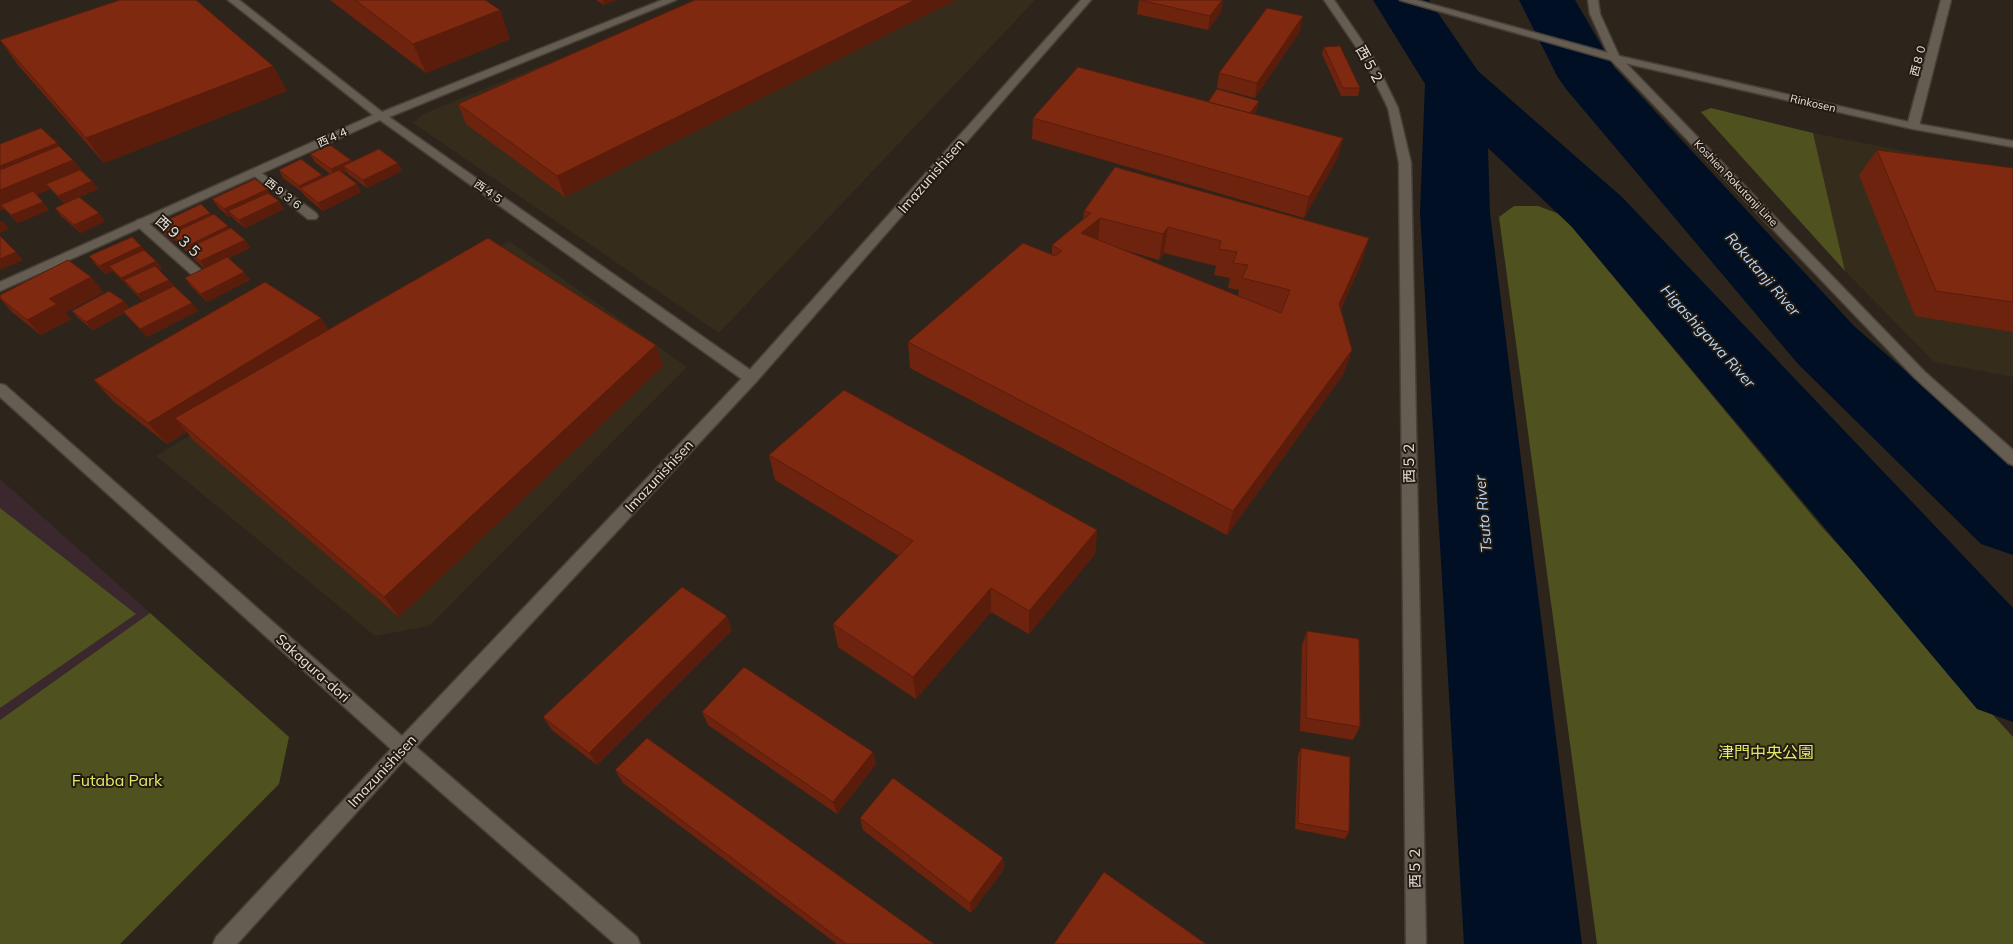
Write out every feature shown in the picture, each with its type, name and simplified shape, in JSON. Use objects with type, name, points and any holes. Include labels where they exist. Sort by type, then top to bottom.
[{"type":"street","name":"西４５","points":[[233,0],[381,116],[751,378]]},
{"type":"street","name":"西４４","points":[[0,287],[381,116],[671,0]]},
{"type":"street","name":"Imazunishisen","points":[[223,944],[403,748],[751,378],[1086,0]]},
{"type":"street","name":"西５２","points":[[1329,0],[1368,57],[1393,108],[1404,163],[1416,944]]},
{"type":"street","points":[[1406,0],[1615,58]]},
{"type":"street","points":[[1593,0],[1595,14],[1615,58]]},
{"type":"street","name":"西８０","points":[[1913,126],[1946,0]]},
{"type":"street","name":"Rinkosen","points":[[1615,58],[1913,126],[2013,144]]},
{"type":"street","name":"Koshien Rokutanji Line","points":[[1615,58],[1920,375],[2013,460]]},
{"type":"street","name":"西９３６","points":[[256,172],[312,216]]},
{"type":"street","name":"西９３５","points":[[141,224],[196,272]]},
{"type":"street","name":"Sakagura-dori","points":[[0,389],[403,748],[630,944]]},
{"type":"shaded area","points":[[704,0],[1035,0],[719,333],[413,123],[423,114]]},
{"type":"shaded area","points":[[1813,133],[2013,173],[2013,377],[1934,362],[1845,271]]},
{"type":"shaded area","points":[[509,241],[687,367],[429,626],[375,636],[156,456]]},
{"type":"shaded area","points":[[0,479],[150,613],[0,720]]},
{"type":"green space","points":[[1711,108],[1813,133],[1845,271],[1701,112]]},
{"type":"green space","name":"津門中央公園","points":[[1514,206],[1538,206],[1562,215],[1820,525],[2013,737],[2013,944],[1597,944],[1499,217]]},
{"type":"green space","points":[[0,508],[136,614],[0,708]]},
{"type":"green space","name":"Futaba Park","points":[[150,613],[289,737],[279,784],[120,944],[0,944],[0,720]]},
{"type":"building","points":[[120,0],[196,0],[273,66],[86,138],[0,40]]},
{"type":"building","points":[[355,0],[485,0],[500,10],[413,44]]},
{"type":"building","points":[[695,0],[915,0],[557,176],[458,104]]},
{"type":"building","points":[[1140,0],[1222,0],[1210,16]]},
{"type":"building","points":[[1267,8],[1303,16],[1257,83],[1219,73]]},
{"type":"building","points":[[1340,46],[1360,88],[1343,88],[1324,47]]},
{"type":"building","points":[[1078,67],[1343,138],[1309,197],[1033,118]]},
{"type":"building","points":[[1217,89],[1259,101],[1250,113],[1208,102]]},
{"type":"building","points":[[41,128],[57,143],[0,166],[0,144]]},
{"type":"building","points":[[330,145],[351,160],[331,169],[310,154]]},
{"type":"building","points":[[59,146],[73,160],[0,190],[0,170]]},
{"type":"building","points":[[379,149],[398,163],[363,180],[343,166]]},
{"type":"building","points":[[1877,150],[2013,168],[2013,302],[1936,291]]},
{"type":"building","points":[[301,159],[322,175],[299,186],[279,170]]},
{"type":"building","points":[[1115,167],[1369,238],[1339,304],[1352,350],[1233,511],[908,342],[1023,243],[1055,256],[1062,251],[1052,245],[1091,213],[1084,211]],"holes":[[[1100,218],[1163,234],[1168,227],[1221,241],[1219,249],[1237,252],[1233,263],[1248,265],[1242,278],[1290,290],[1281,313],[1081,233]]]},
{"type":"building","points":[[80,170],[92,181],[58,196],[46,184]]},
{"type":"building","points":[[339,170],[357,184],[318,203],[300,188]]},
{"type":"building","points":[[255,179],[268,189],[224,209],[212,199]]},
{"type":"building","points":[[33,191],[43,202],[11,215],[1,205]]},
{"type":"building","points":[[268,193],[279,201],[239,220],[228,211]]},
{"type":"building","points":[[79,197],[99,213],[74,225],[55,208]]},
{"type":"building","points":[[201,204],[210,213],[166,233],[157,225]]},
{"type":"building","points":[[214,214],[228,226],[185,247],[171,234]]},
{"type":"building","points":[[231,228],[245,240],[200,261],[186,249]]},
{"type":"building","points":[[0,236],[16,252],[0,259]]},
{"type":"building","points":[[132,237],[141,246],[99,266],[89,256]]},
{"type":"building","points":[[488,238],[656,345],[384,597],[175,418]]},
{"type":"building","points":[[144,250],[156,261],[121,278],[109,266]]},
{"type":"building","points":[[227,257],[244,272],[201,294],[185,278]]},
{"type":"building","points":[[68,260],[91,277],[49,299],[57,304],[27,320],[0,298],[0,295]]},
{"type":"building","points":[[155,266],[169,280],[138,294],[124,280]]},
{"type":"building","points":[[265,282],[321,318],[148,423],[94,380]]},
{"type":"building","points":[[174,286],[192,303],[140,329],[123,311]]},
{"type":"building","points":[[109,291],[124,301],[86,322],[72,311]]},
{"type":"building","points":[[844,390],[1097,530],[1029,611],[991,588],[913,677],[833,624],[913,541],[769,455]]},
{"type":"building","points":[[682,587],[727,616],[589,753],[543,717]]},
{"type":"building","points":[[1307,631],[1359,639],[1360,727],[1306,718]]},
{"type":"building","points":[[744,667],[873,752],[833,802],[702,712]]},
{"type":"building","points":[[647,738],[934,944],[846,944],[615,770]]},
{"type":"building","points":[[1301,748],[1350,757],[1349,832],[1298,823]]},
{"type":"building","points":[[893,778],[1003,858],[970,903],[860,818]]},
{"type":"building","points":[[1104,872],[1206,944],[1054,944]]},
{"type":"waterway","name":"Higashigawa River","points":[[1401,0],[1456,84]]},
{"type":"waterway","name":"Rokutanji River","points":[[1547,0],[1588,76],[1826,345],[2013,519]]},
{"type":"waterway","name":"Higashigawa River","points":[[1456,84],[1597,212],[2013,677]]},
{"type":"waterway","name":"Tsuto River","points":[[1456,84],[1455,213],[1523,944]]}]
